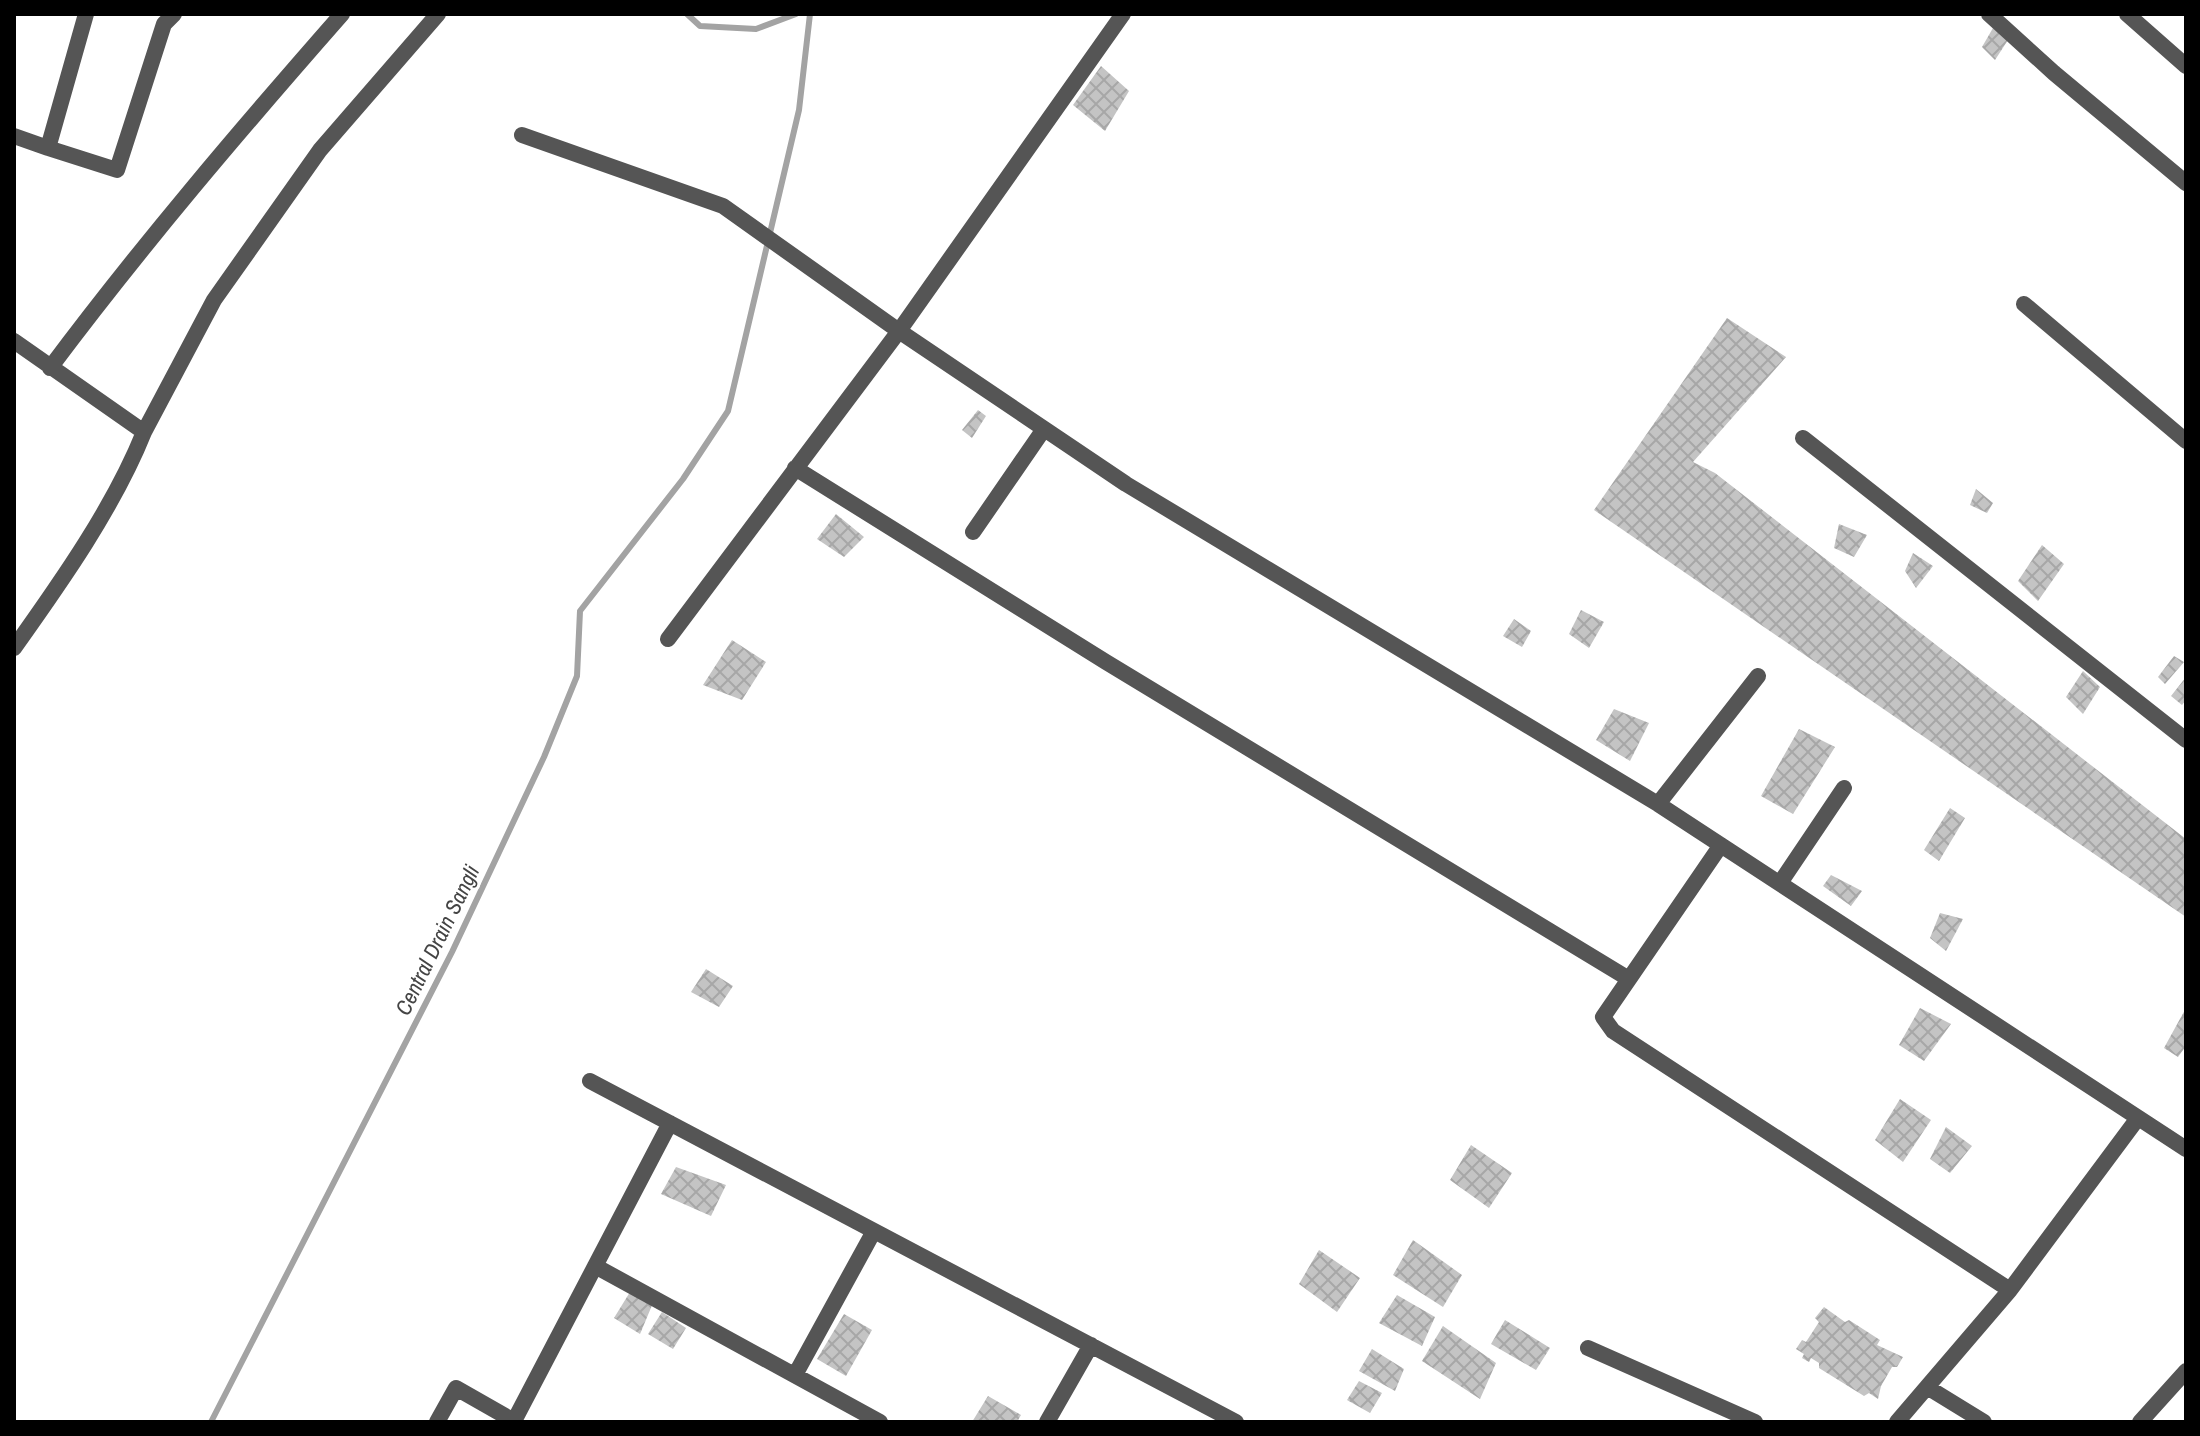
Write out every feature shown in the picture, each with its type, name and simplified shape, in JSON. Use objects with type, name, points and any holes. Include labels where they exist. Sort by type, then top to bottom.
[{"type":"street","points":[[48,148],[86,14]]},
{"type":"street","points":[[14,136],[117,170],[164,24],[174,14]]},
{"type":"street","points":[[50,368],[109,290],[243,126],[342,14]]},
{"type":"street","points":[[14,648],[45,604],[134,457],[144,432],[214,300],[320,150],[438,14]]},
{"type":"street","points":[[668,639],[899,331],[1123,14]]},
{"type":"street","points":[[1989,14],[2054,73],[2186,183]]},
{"type":"street","points":[[2127,14],[2186,66]]},
{"type":"street","points":[[522,135],[723,206],[899,331],[1126,484],[1658,804],[2186,1149]]},
{"type":"street","points":[[2024,304],[2186,441]]},
{"type":"street","points":[[14,341],[144,432]]},
{"type":"street","points":[[973,532],[1044,429]]},
{"type":"street","points":[[1803,438],[2186,740]]},
{"type":"street","points":[[795,468],[1106,662],[1629,979]]},
{"type":"street","points":[[1658,804],[1758,676]]},
{"type":"street","points":[[1780,883],[1844,788]]},
{"type":"street","points":[[1721,845],[1603,1017],[1613,1031],[2010,1290]]},
{"type":"street","points":[[590,1081],[1236,1422]]},
{"type":"street","points":[[1897,1422],[2010,1290],[2138,1118]]},
{"type":"street","points":[[437,1422],[456,1388],[515,1421],[670,1123]]},
{"type":"street","points":[[795,1375],[874,1231]]},
{"type":"street","points":[[595,1266],[880,1422]]},
{"type":"street","points":[[1047,1422],[1091,1345]]},
{"type":"street","points":[[1588,1348],[1755,1422]]},
{"type":"street","points":[[2140,1422],[2186,1371]]},
{"type":"street","points":[[1927,1387],[1984,1422]]},
{"type":"building","points":[[1993,28],[2008,40],[1995,60],[1982,47]]},
{"type":"building","points":[[1101,66],[1129,91],[1105,131],[1073,105]]},
{"type":"building","points":[[1727,318],[1786,357],[1693,462],[1715,473],[2186,839],[2186,917],[1594,510]]},
{"type":"building","points":[[978,410],[986,416],[972,438],[962,430]]},
{"type":"building","points":[[1976,489],[1993,503],[1987,513],[1970,505]]},
{"type":"building","points":[[836,514],[864,537],[844,557],[817,539]]},
{"type":"building","points":[[1839,524],[1867,535],[1854,557],[1834,548]]},
{"type":"building","points":[[2042,545],[2064,564],[2038,601],[2018,581]]},
{"type":"building","points":[[1913,553],[1933,566],[1916,588],[1905,571]]},
{"type":"building","points":[[1581,610],[1604,622],[1589,648],[1569,634]]},
{"type":"building","points":[[1514,619],[1531,631],[1522,647],[1503,636]]},
{"type":"building","points":[[732,640],[766,662],[742,700],[703,685]]},
{"type":"building","points":[[2174,656],[2184,662],[2165,684],[2158,677]]},
{"type":"building","points":[[2083,671],[2100,687],[2083,714],[2066,697]]},
{"type":"building","points":[[2186,677],[2186,700],[2182,705],[2171,696]]},
{"type":"building","points":[[1614,709],[1649,723],[1630,761],[1596,740]]},
{"type":"building","points":[[1799,729],[1835,747],[1793,814],[1761,796]]},
{"type":"building","points":[[1950,808],[1965,818],[1939,861],[1924,850]]},
{"type":"building","points":[[1831,875],[1862,891],[1851,906],[1823,886]]},
{"type":"building","points":[[1940,913],[1963,919],[1946,951],[1930,938]]},
{"type":"building","points":[[706,969],[733,986],[719,1007],[691,992]]},
{"type":"building","points":[[1920,1008],[1951,1024],[1924,1061],[1899,1045]]},
{"type":"building","points":[[2186,1008],[2186,1046],[2178,1057],[2164,1048]]},
{"type":"building","points":[[1900,1099],[1931,1120],[1903,1162],[1875,1140]]},
{"type":"building","points":[[1946,1127],[1972,1146],[1950,1173],[1930,1159]]},
{"type":"building","points":[[1471,1145],[1512,1173],[1489,1208],[1450,1180]]},
{"type":"building","points":[[676,1167],[726,1185],[711,1216],[661,1194]]},
{"type":"building","points":[[1413,1240],[1462,1275],[1443,1307],[1393,1275]]},
{"type":"building","points":[[1319,1250],[1360,1278],[1337,1312],[1299,1284]]},
{"type":"building","points":[[630,1292],[653,1303],[640,1334],[614,1318]]},
{"type":"building","points":[[1397,1295],[1435,1317],[1422,1346],[1379,1323]]},
{"type":"building","points":[[1824,1307],[1880,1340],[1877,1345],[1903,1357],[1897,1367],[1892,1367],[1881,1386],[1878,1399],[1869,1393],[1864,1396],[1819,1368],[1819,1363],[1811,1358],[1809,1362],[1802,1358],[1804,1354],[1796,1349],[1802,1340],[1806,1342],[1819,1322],[1815,1318]]},
{"type":"building","points":[[662,1312],[686,1328],[673,1349],[648,1334]]},
{"type":"building","points":[[844,1314],[872,1330],[846,1376],[817,1359]]},
{"type":"building","points":[[1505,1320],[1550,1348],[1536,1370],[1491,1344]]},
{"type":"building","points":[[1443,1326],[1496,1363],[1480,1399],[1422,1361]]},
{"type":"building","points":[[1372,1349],[1404,1369],[1395,1391],[1359,1371]]},
{"type":"building","points":[[1359,1381],[1382,1393],[1370,1413],[1347,1400]]},
{"type":"building","points":[[988,1396],[1021,1415],[1017,1422],[972,1422]]},
{"type":"waterway","name":"Central Drain Sangli","points":[[687,14],[700,26],[756,29],[796,14]]},
{"type":"waterway","name":"Central Drain Sangli","points":[[211,1422],[452,952],[544,757],[577,676],[580,611],[683,479],[728,411],[799,110],[810,14]]}]
